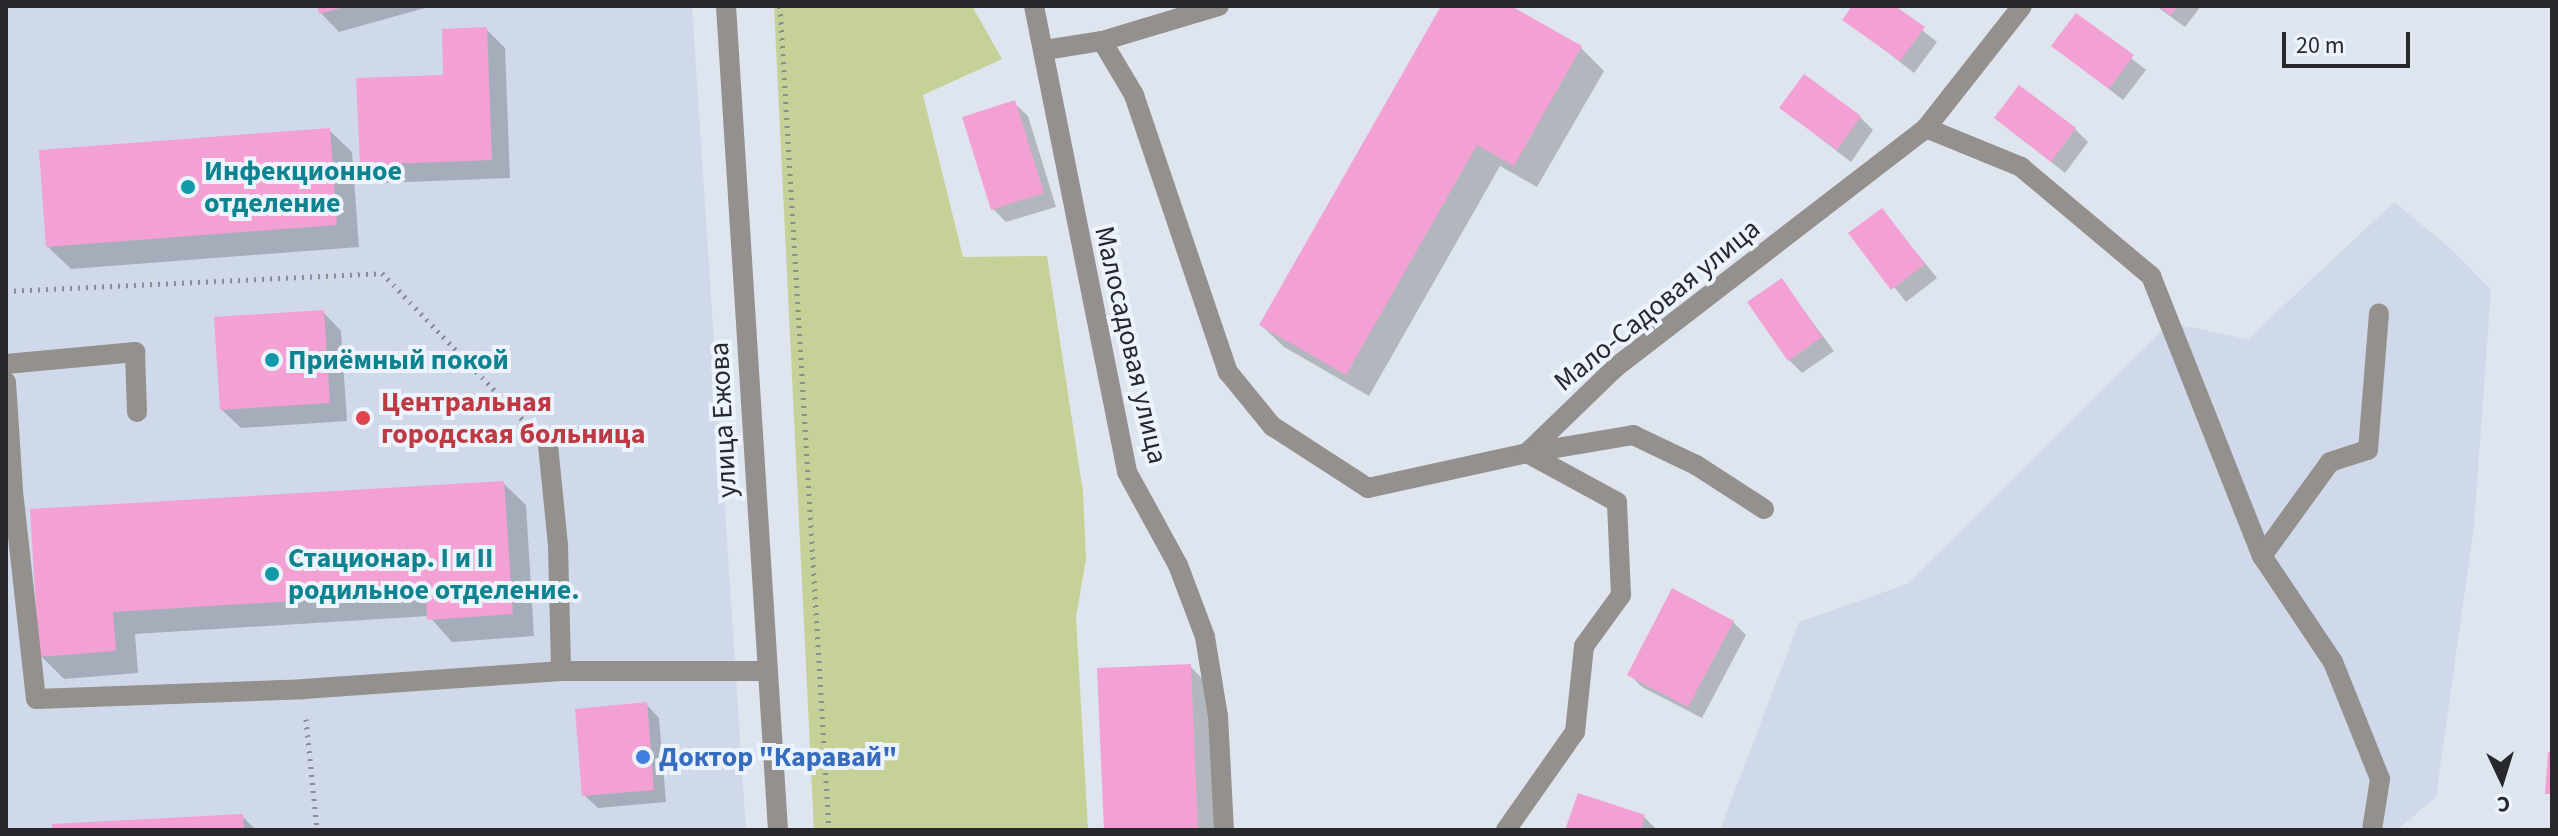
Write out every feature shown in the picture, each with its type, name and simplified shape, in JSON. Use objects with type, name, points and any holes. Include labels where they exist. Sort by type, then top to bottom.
[{"type":"street","name":"улица Ежова","points":[[726,6],[778,830]]},
{"type":"street","name":"Малосадовая улица","points":[[1034,6],[1127,472],[1178,565],[1205,637],[1218,716],[1224,830]]},
{"type":"street","points":[[1045,50],[1102,41],[1219,6]]},
{"type":"street","name":"Мало-Садовая улица","points":[[1527,453],[1616,367],[1926,128],[2022,6]]},
{"type":"street","points":[[1102,41],[1134,95],[1228,372],[1272,426],[1368,488],[1527,453],[1633,435],[1696,465],[1764,509]]},
{"type":"street","points":[[1926,128],[2021,167],[2151,276],[2262,556],[2333,662],[2380,779],[2372,830]]},
{"type":"street","points":[[2262,556],[2330,462],[2368,450],[2379,313]]},
{"type":"street","points":[[6,364],[135,352],[137,412]]},
{"type":"street","points":[[6,382],[13,491],[36,699],[304,689],[561,671],[766,671]]},
{"type":"street","points":[[548,445],[558,545],[561,671]]},
{"type":"street","points":[[1506,830],[1575,732],[1584,646],[1621,595],[1617,502],[1527,453]]},
{"type":"path","points":[[780,6],[829,830]]},
{"type":"path","points":[[6,291],[382,273],[548,445]]},
{"type":"path","points":[[304,689],[317,830]]},
{"type":"shaded area","name":"Центральная городская больница","points":[[6,6],[692,6],[746,830],[6,830]]},
{"type":"shaded area","points":[[2394,202],[2451,249],[2491,290],[2474,526],[2436,797],[2397,830],[1720,830],[1799,622],[1907,584],[2170,323],[2248,339]]},
{"type":"green space","points":[[774,6],[972,6],[1002,59],[923,95],[963,257],[1047,256],[1083,492],[1086,559],[1076,617],[1088,830],[814,830]]},
{"type":"building","points":[[317,6],[344,6],[344,7],[319,14]]},
{"type":"building","points":[[1441,6],[1511,6],[1582,46],[1514,166],[1477,145],[1346,375],[1259,325]]},
{"type":"building","points":[[1852,6],[1895,6],[1925,27],[1900,61],[1842,20]]},
{"type":"building","points":[[2158,6],[2178,6],[2171,15]]},
{"type":"building","points":[[2076,13],[2134,55],[2109,89],[2051,46]]},
{"type":"building","points":[[487,27],[492,160],[360,165],[356,78],[443,75],[442,29]]},
{"type":"building","points":[[1804,74],[1861,116],[1837,150],[1779,108]]},
{"type":"building","points":[[2019,85],[2076,128],[2051,162],[1994,118]]},
{"type":"building","points":[[1015,100],[1044,193],[991,210],[962,117]]},
{"type":"building","name":"Инфекционное отделение","points":[[330,128],[337,225],[46,247],[39,150]]},
{"type":"building","points":[[1882,208],[1925,264],[1891,290],[1848,233]]},
{"type":"building","points":[[1782,278],[1822,337],[1788,361],[1747,302]]},
{"type":"building","name":"Приёмный покой","points":[[324,310],[330,403],[220,410],[214,317]]},
{"type":"building","name":"Стационар. I и II родильное отделение.","points":[[504,481],[513,614],[427,620],[426,593],[113,612],[116,651],[39,657],[30,509]]},
{"type":"building","points":[[1672,588],[1734,621],[1688,707],[1627,675]]},
{"type":"building","points":[[1191,664],[1198,830],[1104,830],[1097,668]]},
{"type":"building","points":[[647,702],[654,790],[582,796],[575,709]]},
{"type":"building","points":[[2548,752],[2552,752],[2552,794],[2545,794]]},
{"type":"building","points":[[1578,793],[1645,815],[1641,830],[1565,830]]},
{"type":"building","points":[[243,814],[244,830],[52,830],[52,824]]},
{"type":"place","name":"Инфекционное отделение","points":[[188,187]]},
{"type":"place","name":"Приёмный покой","points":[[272,360]]},
{"type":"place","name":"Центральная городская больница","points":[[363,418]]},
{"type":"place","name":"Стационар. I и II родильное отделение.","points":[[272,574]]},
{"type":"place","name":"Доктор \"Каравай\"","points":[[643,757]]}]
